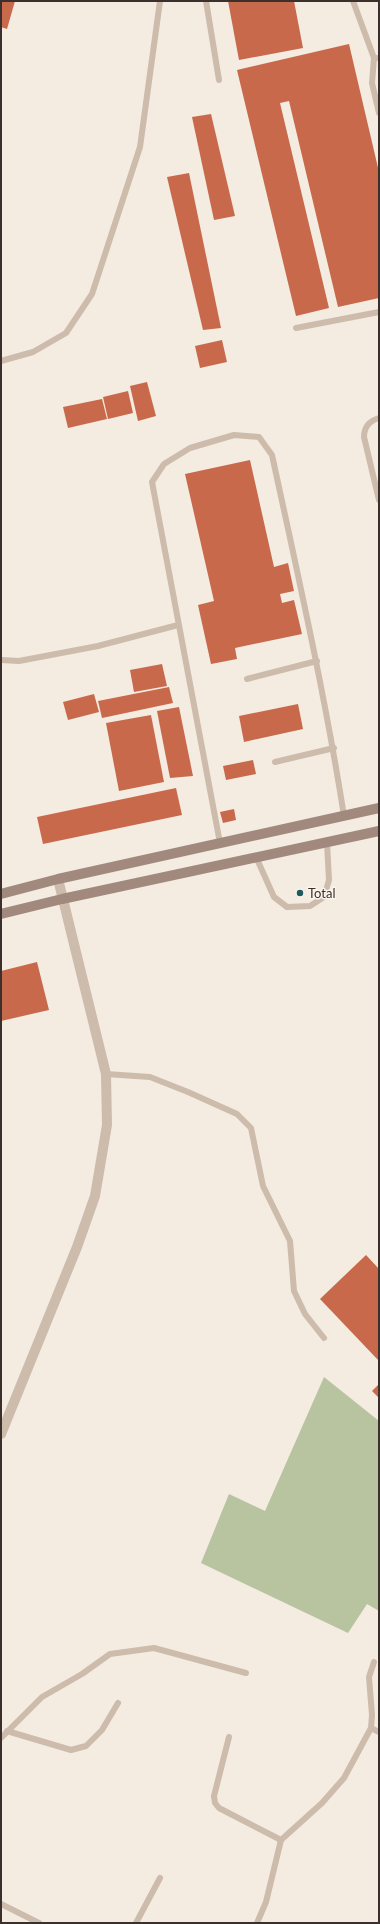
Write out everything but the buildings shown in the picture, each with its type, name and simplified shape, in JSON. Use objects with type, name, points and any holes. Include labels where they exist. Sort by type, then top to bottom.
[{"type":"main road","points":[[1,894],[379,808]]},
{"type":"main road","points":[[1,914],[62,899],[379,831]]},
{"type":"street","points":[[1,1434],[77,1247],[95,1196],[107,1125],[106,1074],[58,880]]},
{"type":"lane","points":[[1,362],[33,352],[66,333],[92,294],[140,147],[160,1]]},
{"type":"lane","points":[[206,1],[219,80]]},
{"type":"lane","points":[[353,1],[377,58],[372,83],[379,113]]},
{"type":"lane","points":[[296,328],[379,312]]},
{"type":"lane","points":[[379,418],[369,423],[364,430],[364,437],[379,500]]},
{"type":"lane","points":[[220,843],[152,482],[164,464],[190,448],[234,435],[259,436],[272,455],[334,748],[344,816]]},
{"type":"lane","points":[[1,660],[19,661],[98,646],[178,625]]},
{"type":"lane","points":[[247,679],[316,661]]},
{"type":"lane","points":[[275,762],[334,748]]},
{"type":"lane","points":[[256,857],[274,897],[287,907],[310,906],[324,896],[329,880],[327,843]]},
{"type":"lane","points":[[106,1074],[150,1078],[182,1089],[237,1114],[251,1128],[263,1186],[290,1241],[294,1291],[305,1314],[324,1338]]},
{"type":"lane","points":[[1,1738],[42,1697],[82,1674],[110,1654],[154,1648],[246,1673]]},
{"type":"lane","points":[[257,1923],[266,1902],[281,1840],[322,1803],[344,1778],[371,1728],[372,1715],[369,1677],[374,1662]]},
{"type":"lane","points":[[7,1731],[71,1750],[86,1746],[102,1730],[118,1703]]},
{"type":"lane","points":[[371,1728],[379,1732]]},
{"type":"lane","points":[[229,1737],[214,1796],[215,1803],[219,1808],[281,1840]]},
{"type":"lane","points":[[136,1923],[160,1878]]},
{"type":"lane","points":[[1,1904],[39,1923]]},
{"type":"green space","points":[[324,1377],[379,1421],[379,1611],[367,1604],[348,1633],[201,1563],[229,1494],[265,1511]]},
{"type":"place","name":"Total","points":[[300,893]]}]
